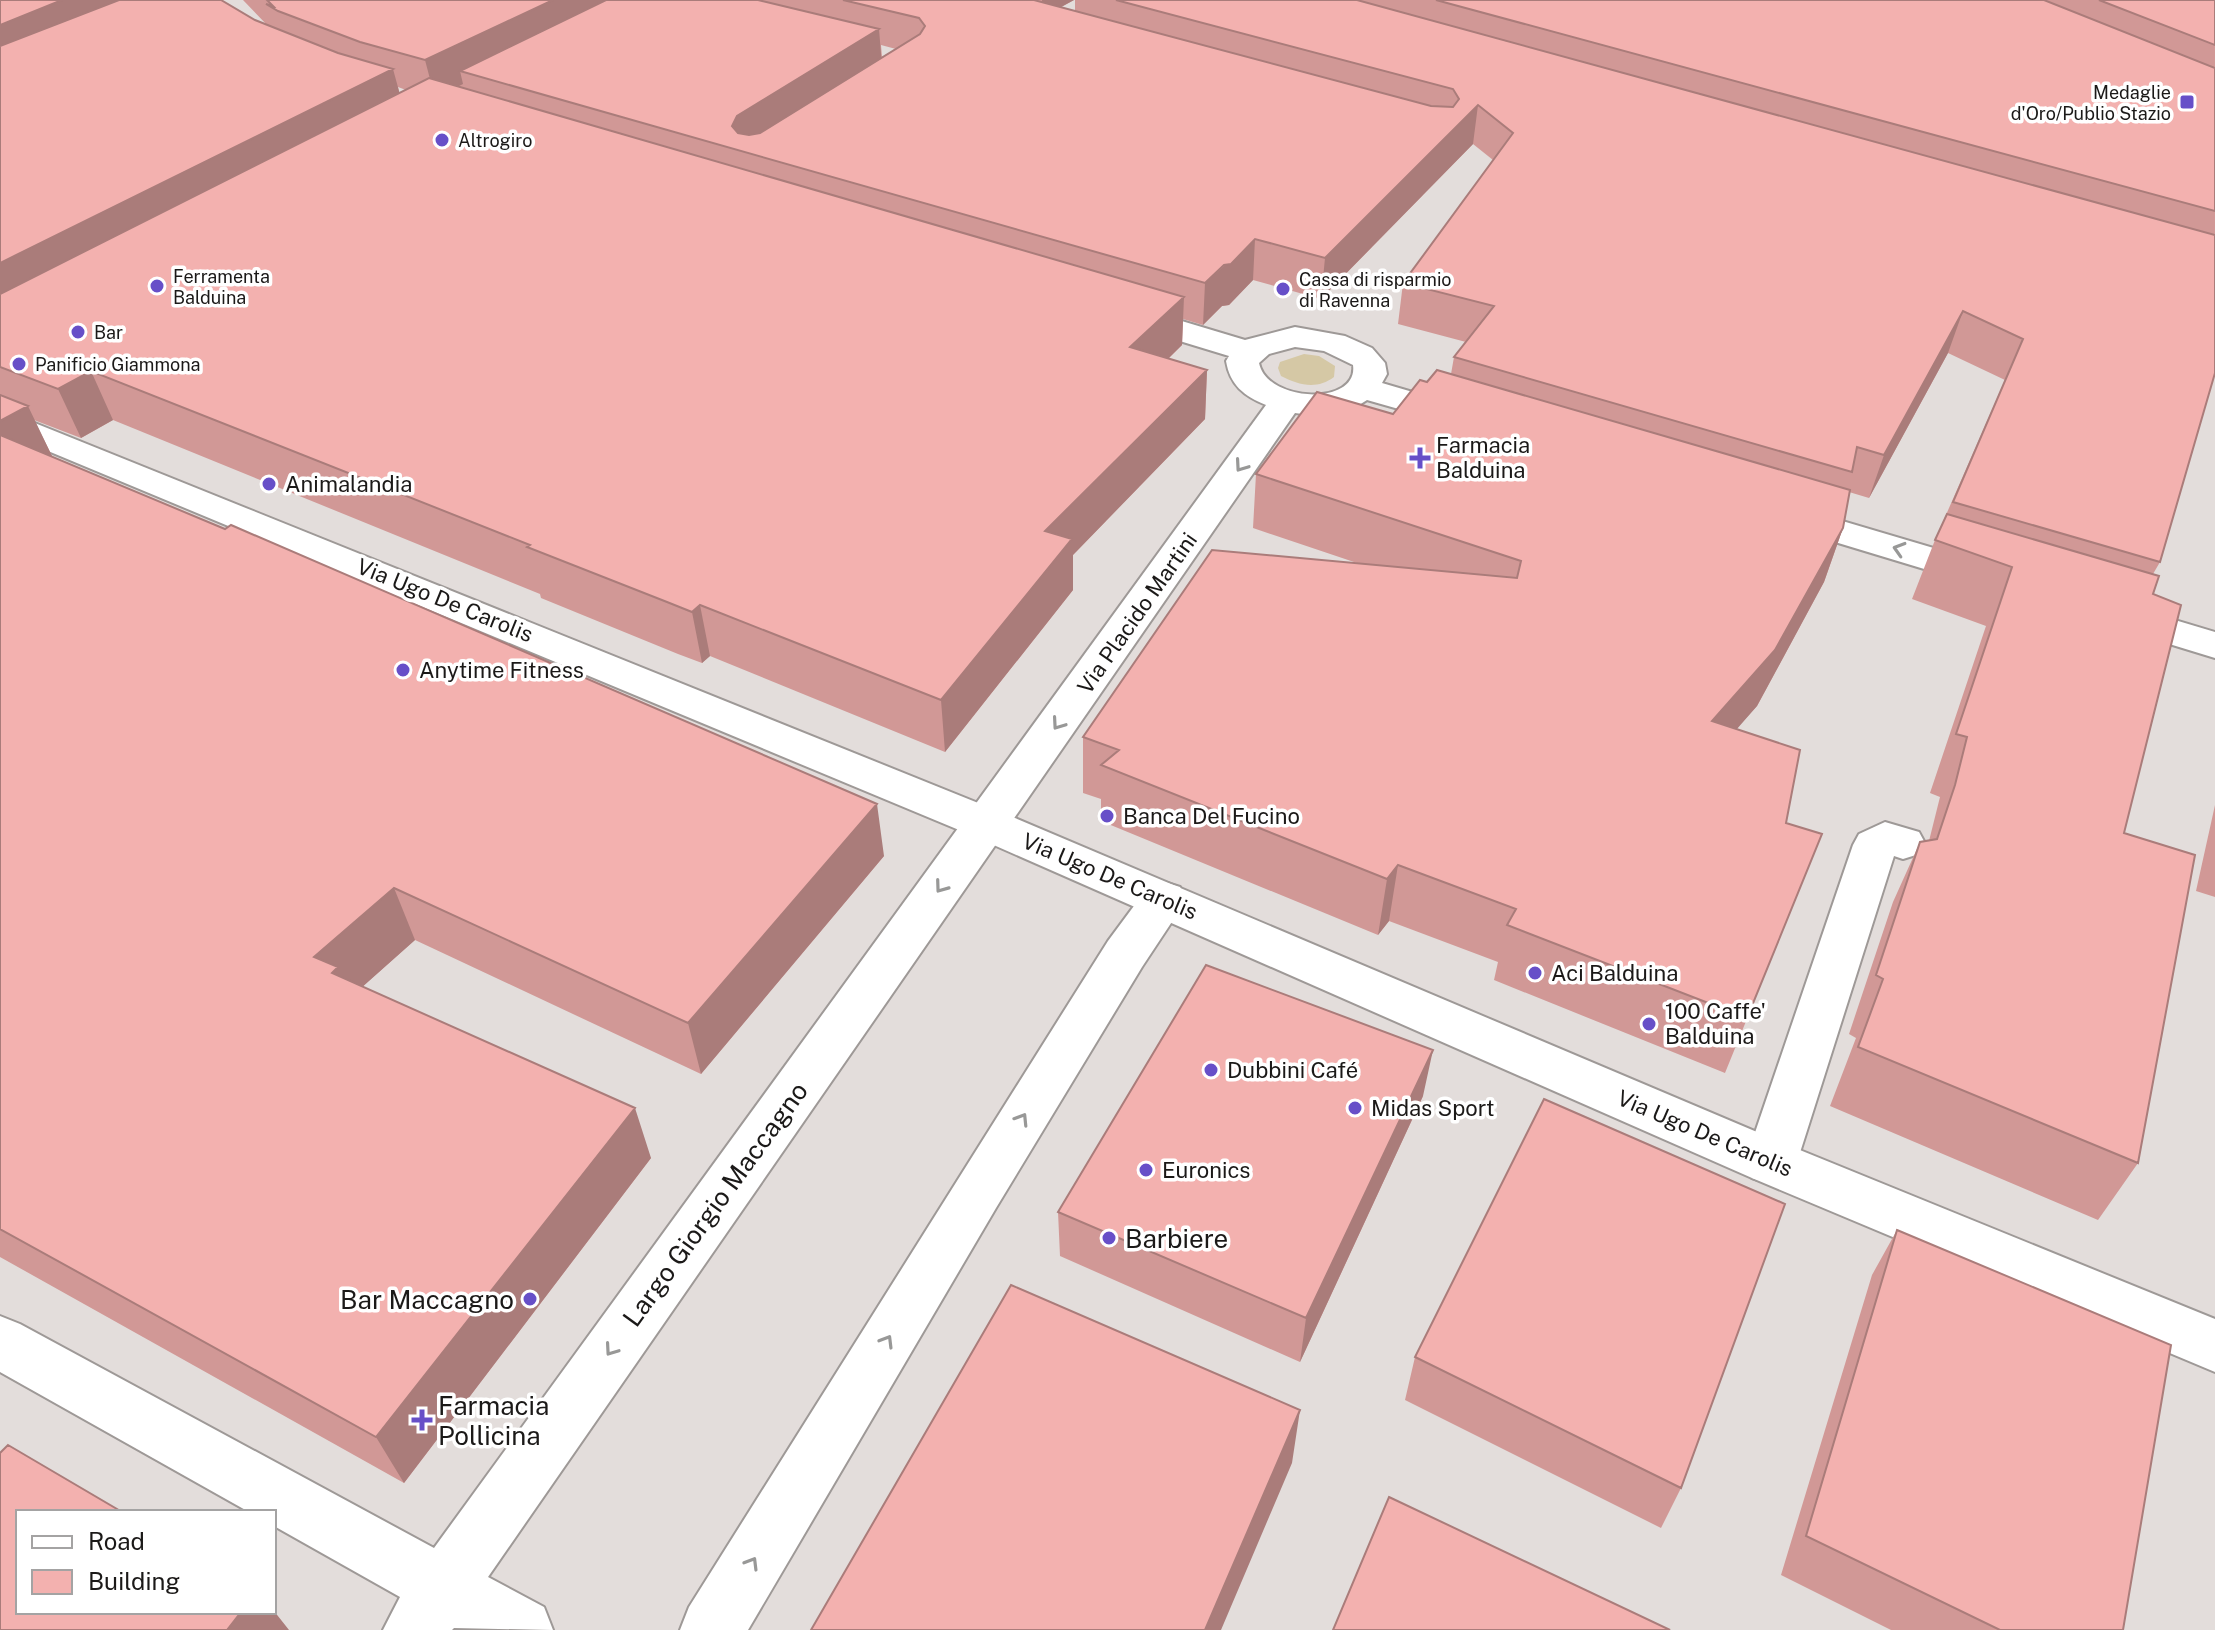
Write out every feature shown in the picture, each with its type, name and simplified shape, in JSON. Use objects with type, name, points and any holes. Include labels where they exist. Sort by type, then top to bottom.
[{"type":"street","points":[[1103,308],[1249,352]]},
{"type":"street","points":[[1309,337],[1333,341],[1362,356],[1369,367],[1369,378],[1363,388],[1349,397],[1330,403],[1286,402],[1266,396],[1251,386],[1243,375],[1242,363],[1249,352],[1260,344],[1309,337]]},
{"type":"street","points":[[1363,388],[1489,425]]},
{"type":"street","name":"Via Placido Martini","points":[[987,824],[1286,402]]},
{"type":"street","name":"Via Ugo De Carolis","points":[[0,419],[987,824],[1771,1162],[2215,1346]]},
{"type":"street","points":[[1746,503],[2018,585]]},
{"type":"street","points":[[2079,603],[2215,645]]},
{"type":"street","name":"Largo Giorgio Maccagno","points":[[430,1608],[505,1498],[987,824]]},
{"type":"street","points":[[1771,1162],[1875,845],[1885,838],[1903,843]]},
{"type":"street","points":[[712,1630],[977,1192],[1125,954],[1164,899]]},
{"type":"street","points":[[0,1342],[272,1510]]},
{"type":"street","points":[[276,1513],[430,1608],[521,1630]]},
{"type":"shaded area","points":[[1304,354],[1319,356],[1335,366],[1334,377],[1321,384],[1308,385],[1281,376],[1278,368],[1280,362]]},
{"type":"building","points":[[0,0],[62,0],[0,25]]},
{"type":"building","points":[[119,0],[221,0],[255,20],[338,53],[393,69],[0,263],[0,46]]},
{"type":"building","points":[[267,0],[553,0],[425,60],[360,42],[278,11],[266,4],[273,6]]},
{"type":"building","points":[[606,0],[758,0],[879,29],[737,116],[732,126],[738,133],[749,135],[760,133],[920,34],[925,26],[919,18],[843,0],[1034,0],[1431,106],[1453,107],[1459,99],[1453,89],[1116,0],[1357,0],[2215,235],[2215,373],[2160,562],[1953,502],[2023,339],[1963,311],[1884,455],[1857,447],[1852,472],[1454,357],[1494,306],[1403,283],[1513,133],[1478,105],[1325,258],[1255,239],[1231,264],[1224,265],[1205,283],[460,71]]},
{"type":"building","points":[[1436,0],[2044,0],[2215,68],[2215,211]]},
{"type":"building","points":[[2099,0],[2215,0],[2215,45]]},
{"type":"building","points":[[429,78],[1184,297],[1130,347],[1207,370],[1045,531],[1072,539],[941,700],[700,605],[692,612],[91,371],[58,389],[0,367],[0,294]]},
{"type":"building","points":[[1437,370],[1850,490],[1843,528],[1775,650],[1712,721],[1800,750],[1786,823],[1822,834],[1747,1018],[1507,925],[1516,909],[1398,865],[1387,879],[1101,765],[1119,750],[1083,737],[1212,550],[1517,578],[1521,561],[1256,474],[1317,392],[1393,414],[1420,380],[1427,382]]},
{"type":"building","points":[[0,395],[28,406],[0,421]]},
{"type":"building","points":[[0,435],[225,529],[231,525],[877,804],[688,1023],[394,888],[314,957],[338,967],[332,973],[635,1108],[376,1437],[0,1229]]},
{"type":"building","points":[[1947,514],[2159,576],[2153,594],[2181,605],[2124,833],[2195,855],[2138,1163],[1858,1047],[1883,979],[1876,975],[1920,842],[1937,839],[1955,785],[1967,737],[1956,734],[2012,567],[1935,540]]},
{"type":"building","points":[[1206,965],[1433,1050],[1306,1318],[1058,1212]]},
{"type":"building","points":[[1544,1099],[1785,1204],[1681,1488],[1415,1357]]},
{"type":"building","points":[[1897,1230],[2171,1345],[2123,1630],[2000,1630],[1806,1536]]},
{"type":"building","points":[[1011,1285],[1300,1410],[1205,1630],[811,1630]]},
{"type":"building","points":[[8,1445],[119,1510],[16,1510],[16,1614],[239,1614],[227,1630],[0,1630],[0,1453]]},
{"type":"building","points":[[1389,1497],[1670,1630],[1333,1630]]},
{"type":"place","name":"Medaglie d'Oro/Publio Stazio","points":[[2187,102]]},
{"type":"place","name":"Altrogiro","points":[[442,140]]},
{"type":"place","name":"Ferramenta Balduina","points":[[157,286]]},
{"type":"place","name":"Cassa di risparmio di Ravenna","points":[[1283,289]]},
{"type":"place","name":"Bar","points":[[78,332]]},
{"type":"place","name":"Panificio Giammona","points":[[19,364]]},
{"type":"place","name":"Farmacia Balduina","points":[[1420,458]]},
{"type":"place","name":"Animalandia","points":[[269,484]]},
{"type":"place","name":"Anytime Fitness","points":[[403,670]]},
{"type":"place","name":"Banca Del Fucino","points":[[1107,816]]},
{"type":"place","name":"Aci Balduina","points":[[1535,973]]},
{"type":"place","name":"100 Caffe' Balduina","points":[[1649,1024]]},
{"type":"place","name":"Dubbini Café","points":[[1211,1070]]},
{"type":"place","name":"Midas Sport","points":[[1355,1108]]},
{"type":"place","name":"Euronics","points":[[1146,1170]]},
{"type":"place","name":"Barbiere","points":[[1109,1238]]},
{"type":"place","name":"Bar Maccagno","points":[[530,1299]]},
{"type":"place","name":"Farmacia Pollicina","points":[[422,1420]]}]
